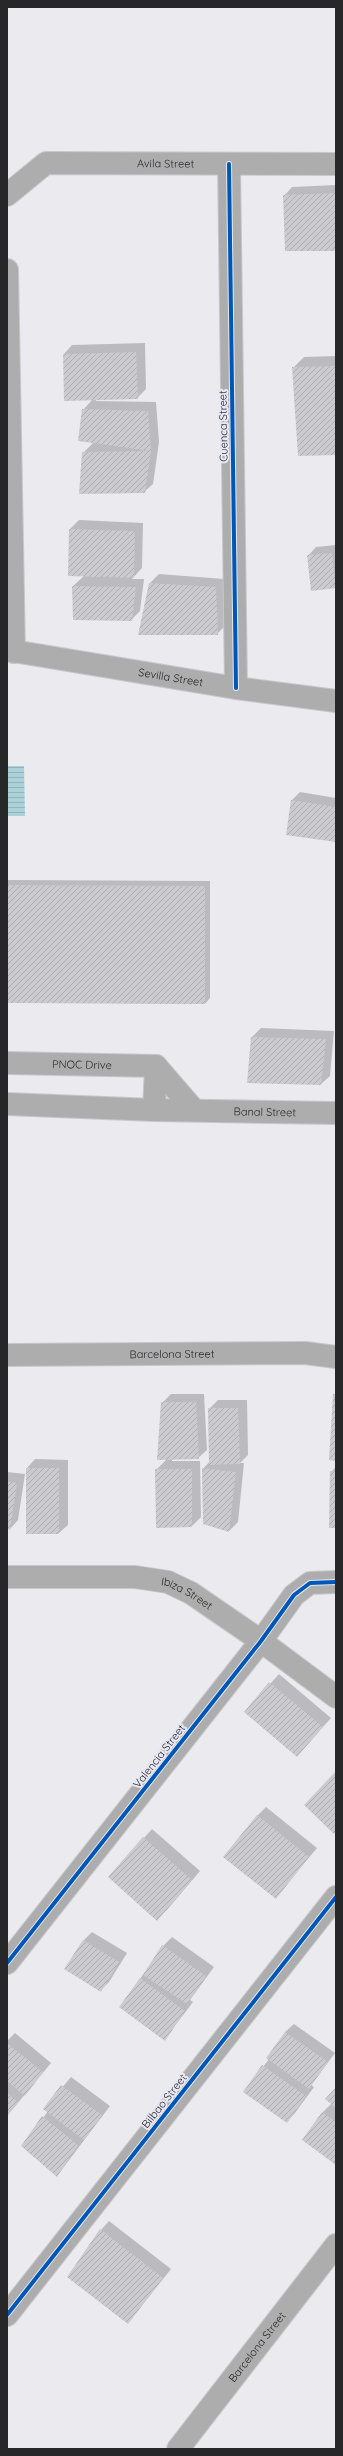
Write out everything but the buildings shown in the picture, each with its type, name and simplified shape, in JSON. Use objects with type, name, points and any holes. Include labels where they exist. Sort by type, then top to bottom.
[{"type":"street","name":"Avila Street","points":[[7,195],[46,163],[336,164]]},
{"type":"street","name":"Cuenca Street","points":[[228,164],[236,688]]},
{"type":"street","points":[[7,270],[10,651]]},
{"type":"street","name":"Sevilla Street","points":[[10,651],[236,688],[336,701]]},
{"type":"street","name":"PNOC Drive","points":[[7,1063],[156,1066]]},
{"type":"street","points":[[156,1066],[194,1110]]},
{"type":"street","points":[[154,1110],[156,1066]]},
{"type":"street","points":[[7,1104],[154,1110],[194,1110]]},
{"type":"street","name":"Banal Street","points":[[194,1110],[336,1113]]},
{"type":"street","name":"Barcelona Street","points":[[7,1355],[305,1353],[336,1357]]},
{"type":"street","name":"Ibiza Street","points":[[7,1577],[135,1577],[168,1582],[191,1593],[261,1641],[336,1697]]},
{"type":"street","name":"Valencia Street","points":[[7,1963],[299,1591],[310,1583],[336,1582]]},
{"type":"street","name":"Bilbao Street","points":[[7,2315],[336,1897]]},
{"type":"street","name":"Barcelona Street","points":[[178,2449],[336,2245]]},
{"type":"water","points":[[7,766],[24,766],[25,816],[7,816]]},
{"type":"cycle path","points":[[229,164],[236,688]]},
{"type":"cycle path","points":[[7,1963],[261,1641],[294,1595],[310,1583],[336,1582]]},
{"type":"cycle path","points":[[7,2315],[336,1897]]}]
